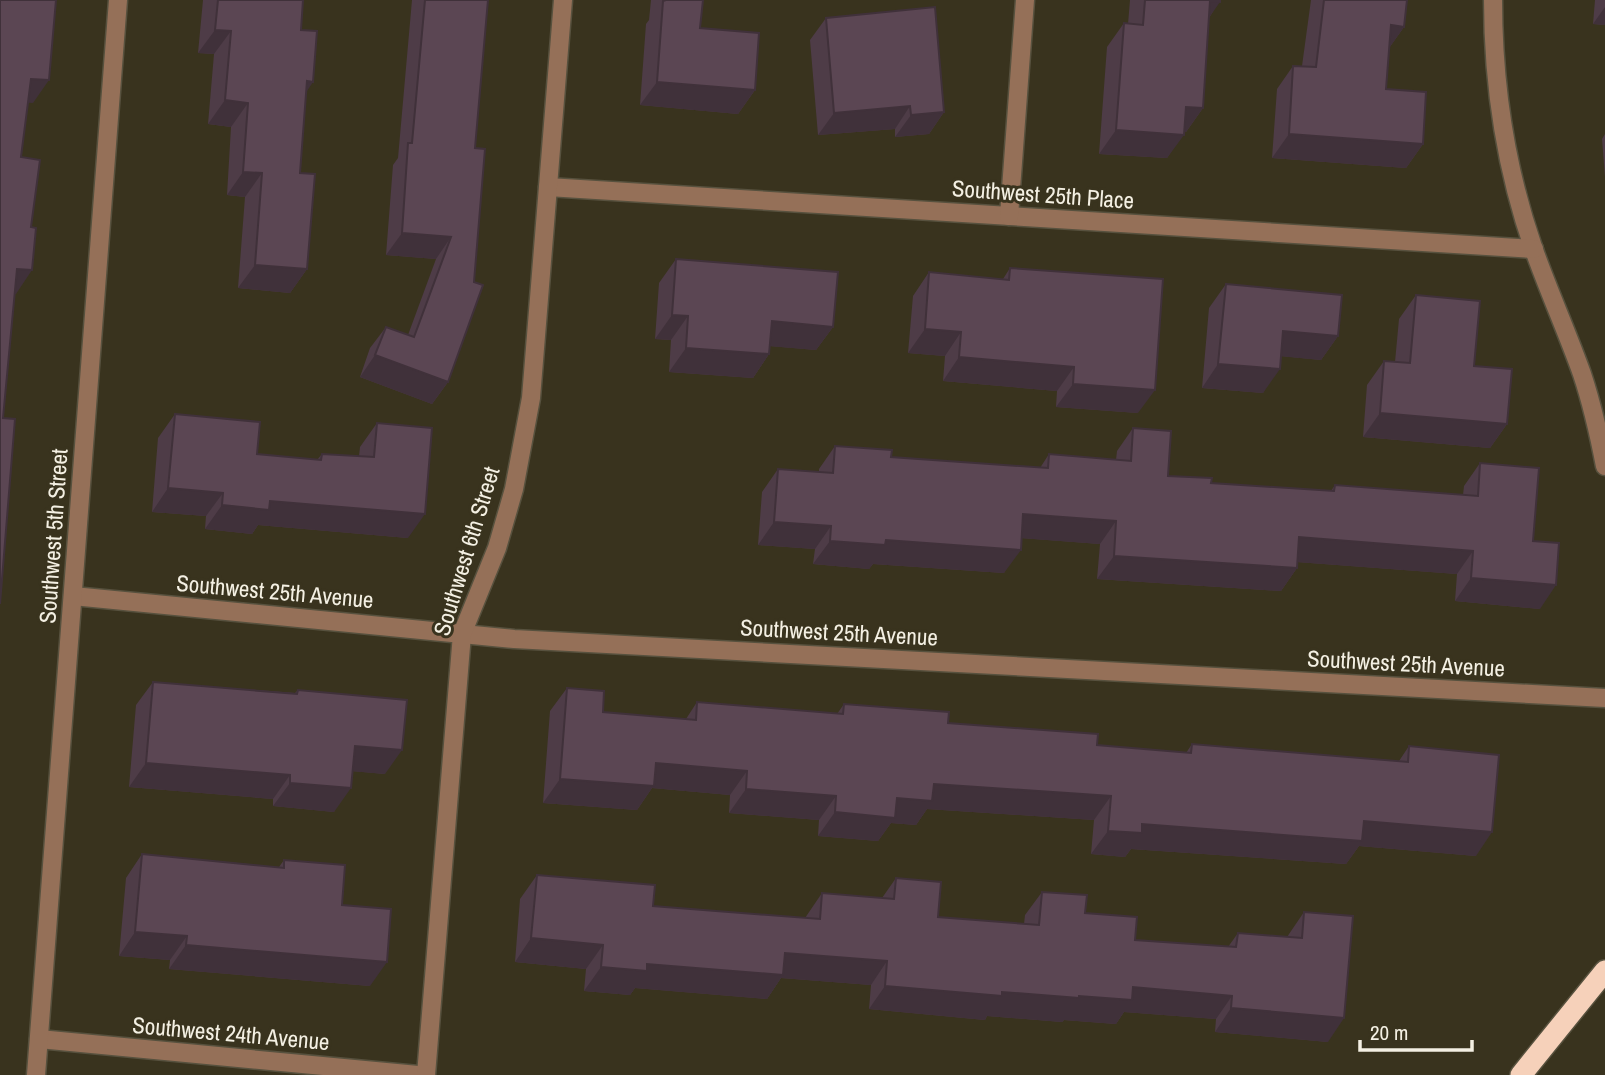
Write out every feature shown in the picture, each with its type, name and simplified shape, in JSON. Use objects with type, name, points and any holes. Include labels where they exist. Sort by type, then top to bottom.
[{"type":"highway","points":[[1521,1075],[1605,971]]},
{"type":"street","name":"Southwest 5th Street","points":[[36,1075],[118,0]]},
{"type":"street","name":"Southwest 6th Street","points":[[426,1075],[462,634],[497,548],[514,489],[531,398],[563,0]]},
{"type":"street","points":[[1009,216],[1025,0]]},
{"type":"street","points":[[1493,0],[1497,92],[1513,180],[1534,249],[1581,373],[1598,427],[1605,467]]},
{"type":"street","name":"Southwest 25th Place","points":[[548,187],[1534,249]]},
{"type":"street","name":"Southwest 25th Avenue","points":[[73,597],[541,641],[1605,698]]},
{"type":"street","name":"Southwest 24th Avenue","points":[[39,1039],[418,1075]]},
{"type":"building","points":[[0,0],[56,0],[49,80],[31,79],[21,157],[40,160],[31,227],[36,228],[32,270],[17,269],[3,418],[15,419],[0,604]]},
{"type":"building","points":[[218,0],[303,0],[301,30],[317,31],[313,82],[307,81],[300,173],[315,174],[307,269],[255,265],[262,173],[243,172],[248,103],[225,100],[231,31],[215,30]]},
{"type":"building","points":[[425,0],[488,0],[475,148],[485,149],[474,282],[483,285],[448,382],[375,355],[386,327],[414,337],[451,237],[402,233],[408,143],[412,143]]},
{"type":"building","points":[[703,0],[700,28],[759,33],[755,90],[657,82],[663,1]]},
{"type":"building","points":[[1145,0],[1220,0],[1210,1],[1203,108],[1186,107],[1184,135],[1116,130],[1124,23],[1143,25]]},
{"type":"building","points":[[1324,0],[1407,0],[1404,27],[1391,25],[1386,89],[1426,92],[1423,144],[1289,134],[1293,66],[1316,67]]},
{"type":"building","points":[[935,7],[944,112],[911,115],[910,106],[834,113],[826,18]]},
{"type":"building","points":[[676,259],[838,272],[833,327],[772,321],[769,354],[686,348],[688,316],[672,315]]},
{"type":"building","points":[[1010,268],[1163,279],[1155,390],[1073,384],[1074,367],[959,357],[961,332],[925,329],[929,272],[1009,280]]},
{"type":"building","points":[[1226,284],[1342,295],[1338,336],[1283,331],[1280,369],[1218,364]]},
{"type":"building","points":[[1416,295],[1480,301],[1474,366],[1512,369],[1507,424],[1380,413],[1384,361],[1410,363]]},
{"type":"building","points":[[175,414],[260,422],[257,454],[321,460],[322,454],[374,457],[377,423],[432,428],[425,514],[270,501],[269,510],[222,505],[223,493],[168,488]]},
{"type":"building","points":[[1133,428],[1171,431],[1168,476],[1212,478],[1211,483],[1334,491],[1335,485],[1478,496],[1480,463],[1539,468],[1533,541],[1559,543],[1556,585],[1471,578],[1473,551],[1299,537],[1297,568],[1114,556],[1116,521],[1023,514],[1021,550],[886,540],[885,545],[830,541],[831,526],[774,522],[778,469],[833,473],[835,446],[892,450],[891,457],[1048,468],[1049,454],[1131,461]]},
{"type":"building","points":[[153,682],[297,694],[298,690],[407,700],[402,750],[355,746],[351,788],[290,783],[290,775],[146,763]]},
{"type":"building","points":[[567,688],[604,691],[603,712],[696,720],[697,702],[843,714],[844,704],[949,712],[948,723],[1098,734],[1097,745],[1191,753],[1192,744],[1408,762],[1409,746],[1499,755],[1492,832],[1364,821],[1362,841],[1142,824],[1142,833],[1108,831],[1111,796],[934,784],[932,801],[897,798],[895,818],[835,812],[836,796],[746,789],[747,771],[656,763],[654,786],[560,779]]},
{"type":"building","points":[[142,854],[284,868],[284,860],[345,865],[342,905],[391,909],[387,962],[186,945],[187,936],[135,932]]},
{"type":"building","points":[[537,875],[655,885],[653,906],[820,919],[822,893],[894,899],[896,878],[941,882],[938,917],[1039,925],[1042,892],[1087,895],[1085,913],[1137,917],[1135,940],[1236,947],[1238,933],[1302,938],[1304,912],[1353,916],[1344,1018],[1231,1008],[1232,996],[1133,987],[1132,1000],[1002,992],[1002,996],[885,986],[887,961],[785,953],[783,975],[647,964],[647,971],[601,967],[603,945],[531,938]]}]
